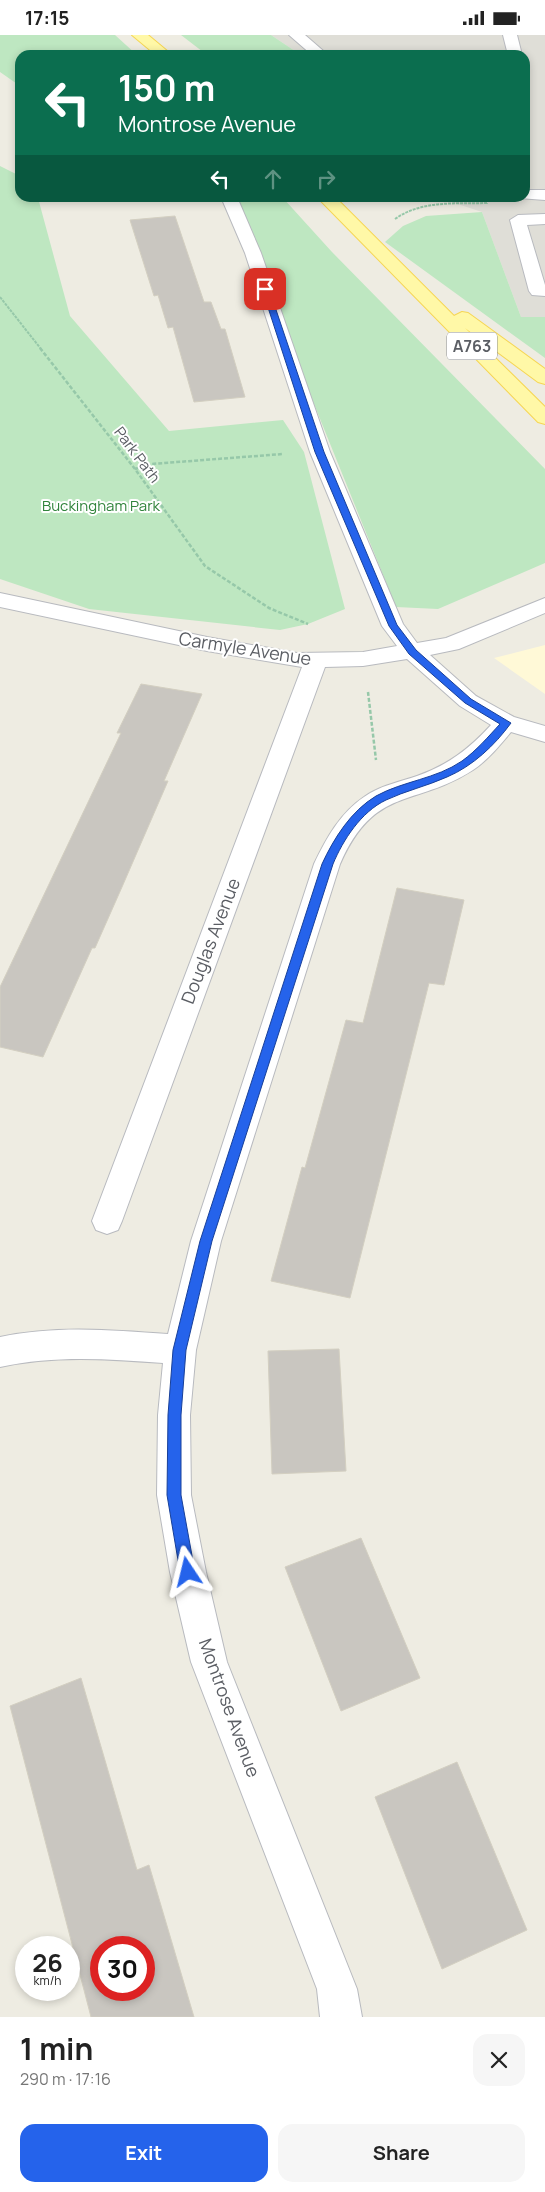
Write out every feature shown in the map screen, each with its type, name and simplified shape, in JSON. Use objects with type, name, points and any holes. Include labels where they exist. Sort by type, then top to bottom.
[{"type":"main road","points":[[139,35],[158,50]]},
{"type":"main road","name":"A763","points":[[330,202],[545,419]]},
{"type":"main road","name":"A763","points":[[400,271],[544,377]]},
{"type":"street","points":[[296,35],[315,50]]},
{"type":"street","points":[[510,35],[514,50]]},
{"type":"street","points":[[530,195],[545,195]]},
{"type":"street","points":[[231,202],[253,253],[320,452],[393,626],[413,652],[468,701],[506,723],[544,732]]},
{"type":"street","points":[[545,219],[518,220],[538,291],[545,291]]},
{"type":"street","name":"Carmyle Avenue","points":[[0,600],[260,654],[316,661],[363,659],[413,652],[451,644],[545,605]]},
{"type":"street","name":"Douglas Avenue","points":[[107,1221],[316,661]]},
{"type":"street","name":"Montrose Avenue","points":[[341,2017],[337,1989],[208,1662],[188,1572],[174,1495],[174,1415],[180,1350],[206,1241],[327,864],[337,842],[365,810],[381,798],[444,775],[465,763],[486,745],[506,723]]},
{"type":"street","points":[[0,1352],[23,1345],[62,1343],[180,1350]]},
{"type":"path","points":[[370,242],[402,213],[416,206],[488,202]]},
{"type":"path","name":"Park Path","points":[[0,297],[135,469],[205,566],[269,608],[298,621]]},
{"type":"path","points":[[135,469],[151,464],[320,452]]},
{"type":"path","points":[[363,659],[381,798]]},
{"type":"shaded area","points":[[271,35],[545,35],[545,317],[521,317],[482,212],[451,202],[530,202],[530,50],[294,50]]},
{"type":"shaded area","points":[[545,645],[545,694],[494,658]]},
{"type":"green space","points":[[0,35],[115,35],[132,50],[15,50],[15,82],[0,72]]},
{"type":"green space","points":[[181,35],[271,35],[294,50],[200,50]]},
{"type":"green space","name":"Buckingham Park","points":[[0,166],[15,174],[15,202],[39,202],[70,316],[169,431],[283,420],[304,452],[345,609],[308,624],[280,630],[89,609],[0,579]]},
{"type":"green space","points":[[235,202],[287,202],[332,252],[545,469],[545,563],[438,609],[396,607],[253,253]]},
{"type":"green space","points":[[482,212],[521,317],[545,317],[545,358],[385,242],[403,226],[426,216]]},
{"type":"building","points":[[175,216],[204,302],[211,302],[221,329],[225,329],[245,397],[194,402],[173,327],[168,328],[158,295],[154,296],[130,220]]},
{"type":"building","points":[[141,684],[202,694],[164,781],[168,781],[122,887],[43,1057],[0,1047],[0,987],[121,733],[117,733]]},
{"type":"building","points":[[397,888],[464,900],[444,985],[429,983],[350,1298],[271,1281],[302,1167],[305,1168],[346,1020],[363,1023]]},
{"type":"building","points":[[339,1349],[346,1471],[272,1474],[268,1351]]},
{"type":"building","points":[[361,1538],[420,1678],[341,1711],[285,1567]]},
{"type":"building","points":[[81,1678],[137,1870],[149,1865],[194,2017],[91,2017],[80,1975],[80,1936],[70,1936],[10,1706]]},
{"type":"building","points":[[457,1762],[527,1930],[442,1969],[375,1797]]},
{"type":"route","points":[[188,1572],[174,1495],[174,1415],[180,1350],[206,1241],[327,864],[337,842],[365,810],[381,798],[444,775],[465,763],[486,745],[506,723],[489,715],[468,701],[413,652],[393,626],[320,452],[265,289]]}]
